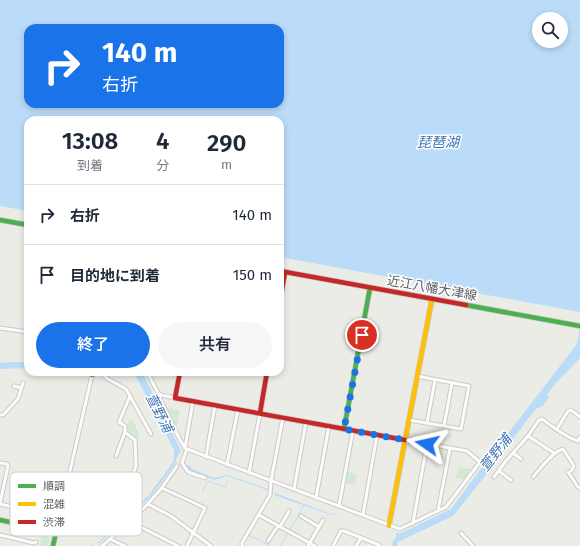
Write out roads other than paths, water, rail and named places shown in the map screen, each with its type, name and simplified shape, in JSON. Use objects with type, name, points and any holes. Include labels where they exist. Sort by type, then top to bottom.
[{"type":"street","points":[[0,220],[24,224]]},
{"type":"street","name":"近江八幡大津線","points":[[284,272],[580,326]]},
{"type":"street","points":[[344,429],[370,288]]},
{"type":"street","points":[[389,525],[432,299]]},
{"type":"street","points":[[0,328],[24,331]]},
{"type":"street","points":[[70,472],[92,376]]},
{"type":"street","points":[[105,376],[126,389],[151,434]]},
{"type":"street","points":[[149,376],[186,449],[400,529],[446,507],[480,462],[467,452],[450,448],[160,395]]},
{"type":"street","points":[[175,398],[179,376]]},
{"type":"street","points":[[249,472],[266,376]]},
{"type":"street","points":[[409,420],[461,429],[464,415],[469,386],[417,376]]},
{"type":"street","points":[[426,423],[435,380]]},
{"type":"street","points":[[0,415],[3,415],[18,399],[23,383]]},
{"type":"street","points":[[444,426],[452,383]]},
{"type":"street","points":[[14,386],[21,388]]},
{"type":"street","points":[[116,456],[125,432],[125,426],[119,422],[130,396]]},
{"type":"street","points":[[193,401],[186,449],[182,463],[188,472],[205,478]]},
{"type":"street","points":[[206,456],[215,405]]},
{"type":"street","points":[[227,464],[238,409]]},
{"type":"street","points":[[557,429],[568,411],[571,410],[580,417]]},
{"type":"street","points":[[242,546],[242,542],[270,495],[271,481],[283,417]]},
{"type":"street","points":[[494,477],[528,436],[539,420],[542,419],[566,436],[578,441],[580,437]]},
{"type":"street","points":[[294,489],[306,422]]},
{"type":"street","points":[[316,498],[329,426]]},
{"type":"street","points":[[339,506],[353,430]]},
{"type":"street","points":[[125,432],[135,440],[136,466],[134,472]]},
{"type":"street","points":[[363,515],[378,435]]},
{"type":"street","points":[[528,436],[554,454]]},
{"type":"street","points":[[413,523],[427,444]]},
{"type":"street","points":[[438,511],[450,448]]},
{"type":"street","points":[[533,477],[554,454],[563,449],[574,466],[570,472],[580,488]]},
{"type":"street","points":[[513,453],[521,459]]},
{"type":"street","points":[[0,462],[7,464],[8,466],[0,503],[10,506]]},
{"type":"street","points":[[142,510],[162,488],[178,466]]},
{"type":"street","points":[[499,471],[511,480]]},
{"type":"street","points":[[162,488],[205,508],[187,546]]},
{"type":"street","points":[[148,504],[171,516],[211,546]]},
{"type":"street","points":[[268,541],[289,511]]},
{"type":"street","points":[[259,515],[309,545],[315,546]]},
{"type":"street","points":[[301,516],[319,527]]},
{"type":"street","points":[[0,520],[10,522]]},
{"type":"street","points":[[309,545],[322,520]]},
{"type":"street","points":[[142,528],[178,546]]},
{"type":"street","points":[[333,546],[341,532],[344,531],[380,546]]},
{"type":"street","points":[[461,533],[473,546]]},
{"type":"street","points":[[0,535],[34,543],[36,542]]},
{"type":"street","points":[[53,546],[55,536]]},
{"type":"street","points":[[102,546],[113,536]]},
{"type":"street","points":[[356,546],[361,538]]},
{"type":"street","points":[[110,539],[126,546]]},
{"type":"water","name":"琵琶湖","points":[[0,0],[580,0],[580,312],[284,258],[284,116],[24,116],[24,210],[0,206]]},
{"type":"water","name":"萱野浦","points":[[580,329],[580,358],[555,384],[547,395],[549,397],[542,407],[539,407],[534,411],[453,516],[398,542],[397,546],[392,546],[396,533],[401,533],[451,509],[577,344]]},
{"type":"water","points":[[24,362],[24,368],[0,369],[0,363]]},
{"type":"water","name":"萱野浦","points":[[135,376],[144,376],[181,451],[174,465],[151,496],[142,504],[142,501],[149,495],[173,462],[174,450]]},
{"type":"water","points":[[189,465],[192,469],[215,478],[227,475],[268,489],[267,490],[227,476],[215,480],[190,471],[187,466]]},
{"type":"water","points":[[275,493],[335,515],[331,515],[274,495]]},
{"type":"water","points":[[105,536],[107,536],[98,544],[97,543]]},
{"type":"waterway","points":[[202,491],[208,481],[225,487],[228,480]]},
{"type":"waterway","points":[[290,530],[304,505]]},
{"type":"waterway","points":[[280,546],[288,533]]},
{"type":"waterway","points":[[249,535],[271,546]]}]
